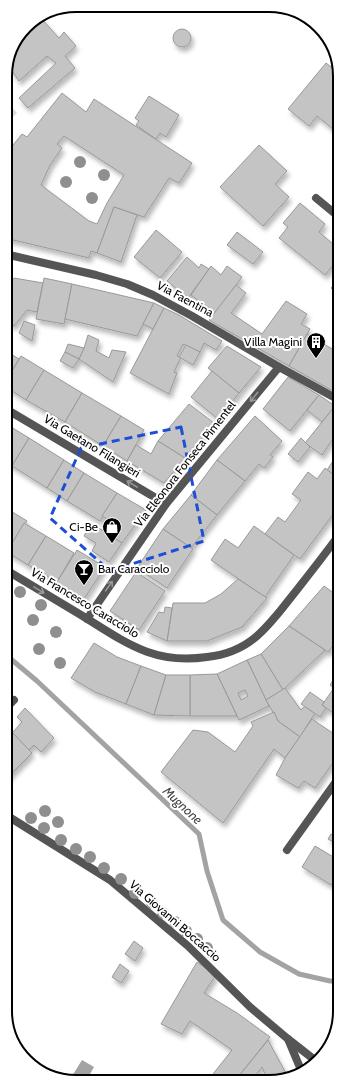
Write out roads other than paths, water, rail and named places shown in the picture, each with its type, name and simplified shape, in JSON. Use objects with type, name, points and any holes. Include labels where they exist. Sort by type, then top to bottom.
[{"type":"street","points":[[316,198],[333,212]]},
{"type":"street","name":"Via Faentina","points":[[12,256],[96,275],[133,286],[192,316],[278,367],[333,397]]},
{"type":"street","name":"Via Eleonora Fonseca Pimentel","points":[[86,618],[166,504],[278,367]]},
{"type":"street","name":"Via Gaetano Filangieri","points":[[12,413],[166,504]]},
{"type":"street","name":"Via Francesco Caracciolo","points":[[12,574],[126,643],[146,652],[179,659],[200,658],[232,652],[256,637],[272,621],[333,543]]},
{"type":"street","points":[[287,850],[333,786]]},
{"type":"street","name":"Via Giovanni Boccaccio","points":[[12,819],[110,880],[188,946],[250,1007],[312,1058]]},
{"type":"street","points":[[288,1039],[300,1067]]},
{"type":"waterway","name":"Mugnone","points":[[12,660],[37,681],[199,834],[207,871],[223,920],[260,952],[299,974],[333,981]]},
{"type":"place","name":"Villa Magini","points":[[316,359]]},
{"type":"place","name":"Ci-Be","points":[[112,544]]},
{"type":"place","name":"Bar Caracciolo","points":[[84,586]]}]
